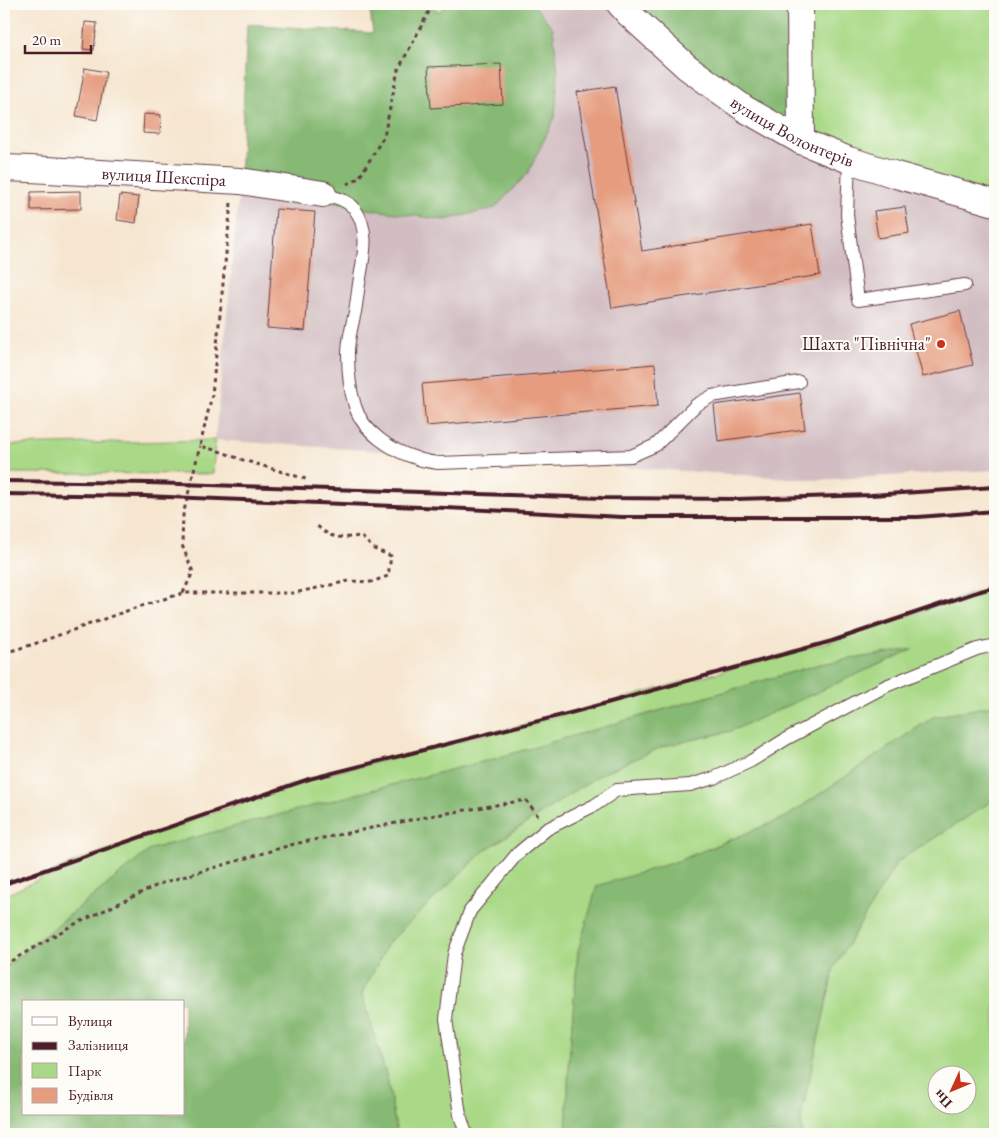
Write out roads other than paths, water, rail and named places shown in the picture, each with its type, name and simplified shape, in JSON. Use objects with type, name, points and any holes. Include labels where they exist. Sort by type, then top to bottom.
[{"type":"street","name":"вулиця Волонтерів","points":[[620,4],[687,68],[745,109],[801,141],[896,175],[995,202]]},
{"type":"street","points":[[800,4],[801,141]]},
{"type":"street","name":"вулиця Шекспіра","points":[[4,168],[240,181],[323,194]]},
{"type":"lane","points":[[850,160],[847,215],[858,300],[965,285]]},
{"type":"lane","points":[[323,194],[344,201],[353,207],[360,219],[365,241],[348,353],[351,389],[355,407],[366,426],[393,449],[416,458],[438,463],[631,456],[656,445],[696,405],[712,396],[799,382]]},
{"type":"lane","points":[[466,1134],[460,1115],[446,1019],[454,954],[470,912],[517,854],[547,829],[618,790],[690,785],[714,778],[751,761],[786,739],[886,686],[977,649],[995,645]]},
{"type":"railway","points":[[4,481],[150,483],[602,498],[737,499],[871,495],[995,487]]},
{"type":"railway","points":[[4,494],[144,496],[622,517],[918,517],[995,511]]},
{"type":"railway","points":[[4,884],[309,779],[574,712],[832,641],[995,587]]},
{"type":"place","name":"Шахта \"Північна\"","points":[[941,344]]}]
